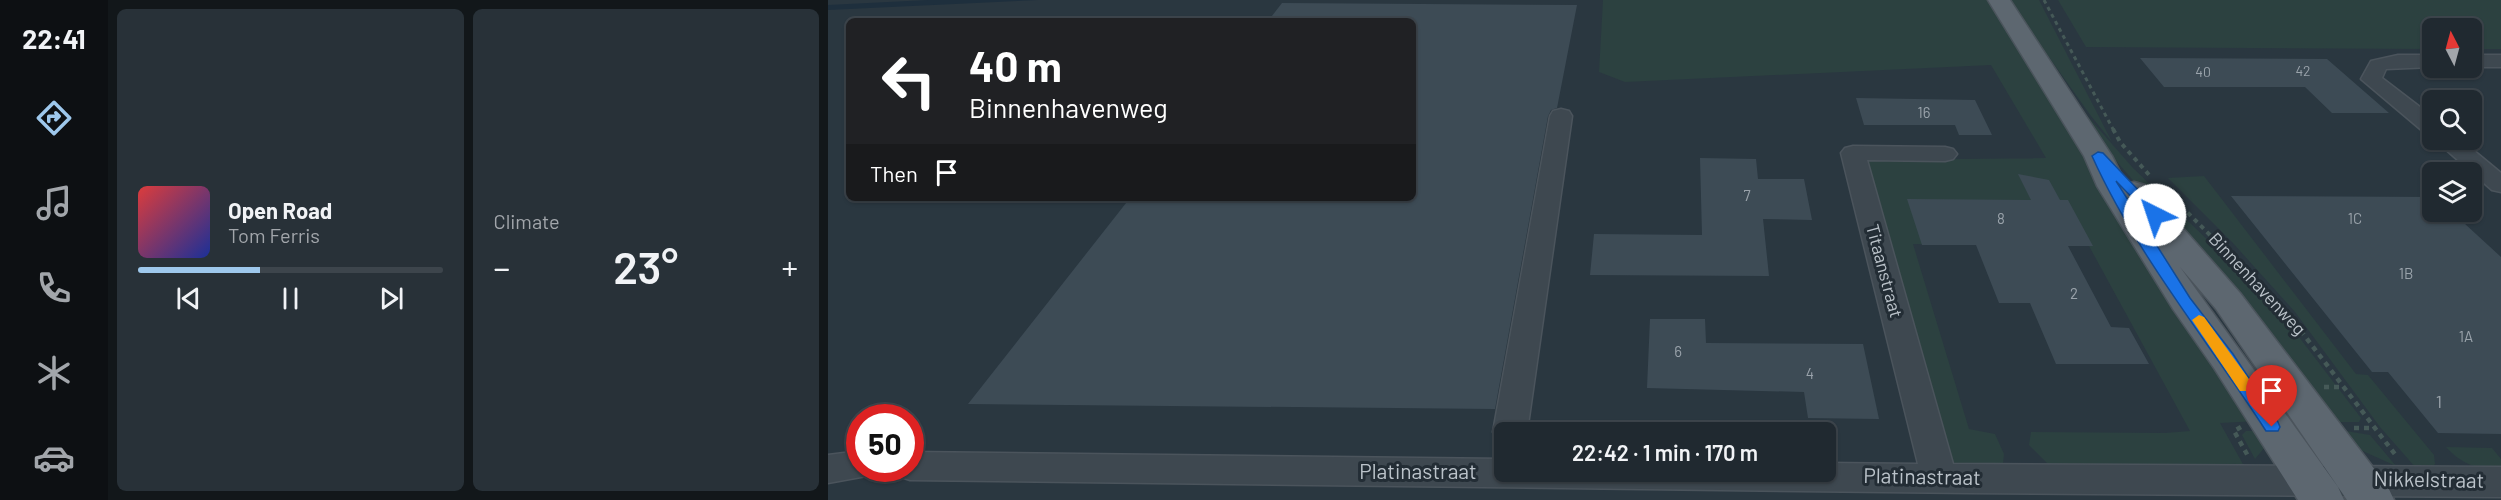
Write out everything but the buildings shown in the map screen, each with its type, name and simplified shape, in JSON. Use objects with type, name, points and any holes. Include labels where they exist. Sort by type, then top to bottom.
[{"type":"main road","name":"Binnenhavenweg","points":[[1998,0],[2098,156],[2112,186],[2185,301],[2227,358],[2315,489]]},
{"type":"main road","name":"Binnenhavenweg","points":[[2098,156],[2130,186],[2210,279],[2365,489]]},
{"type":"street","points":[[2422,61],[2398,61],[2378,65],[2371,79],[2422,119]]},
{"type":"street","points":[[2482,61],[2501,61]]},
{"type":"street","points":[[1512,422],[1562,116]]},
{"type":"street","points":[[2459,150],[2501,184]]},
{"type":"street","name":"Titaanstraat","points":[[1945,154],[1853,153],[1961,485]]},
{"type":"street","name":"Platinastraat","points":[[924,466],[1494,467]]},
{"type":"street","points":[[828,469],[846,467]]},
{"type":"street","name":"Nikkelstraat","points":[[2365,489],[2414,479],[2501,482]]},
{"type":"street","name":"Platinastraat","points":[[1836,480],[1961,485],[2365,489]]},
{"type":"path","points":[[2044,0],[2120,142],[2158,184]]},
{"type":"path","name":"Binnenhavenweg","points":[[2173,199],[2285,310],[2414,479]]},
{"type":"path","points":[[2322,387],[2344,387]]},
{"type":"green space","points":[[1603,0],[1989,0],[2259,421],[2220,423],[2244,466],[2048,464],[2029,445],[2031,432],[2165,433],[2190,431],[2089,246],[1913,244],[1969,429],[1995,434],[2004,454],[2003,464],[1945,464],[1863,160],[2046,158],[1991,65],[1625,82],[1599,72]]},
{"type":"green space","points":[[2008,0],[2039,0],[2112,142],[2091,116]]},
{"type":"green space","points":[[2058,0],[2501,0],[2501,49],[2482,49],[2482,18],[2422,18],[2422,49],[2086,47]]},
{"type":"green space","points":[[2077,104],[2133,168],[2273,303],[2361,418],[2359,422],[2334,422],[2282,351],[2111,155]]},
{"type":"green space","points":[[2204,176],[2356,374],[2368,375],[2434,455],[2435,464],[2430,469],[2416,468],[2380,427],[2295,312],[2232,242],[2168,178]]},
{"type":"green space","points":[[2340,430],[2370,435],[2396,466],[2356,448]]},
{"type":"green space","points":[[2246,431],[2265,431],[2265,447],[2255,459],[2242,435]]},
{"type":"green space","points":[[2446,447],[2492,448],[2501,459],[2501,470],[2471,465],[2458,458]]},
{"type":"water","points":[[928,0],[1038,0],[828,10],[828,5]]},
{"type":"slow traffic","points":[[2199,320],[2245,387]]},
{"type":"route","points":[[2155,215],[2130,186],[2098,156],[2112,186],[2185,301],[2227,358],[2272,427]]}]
